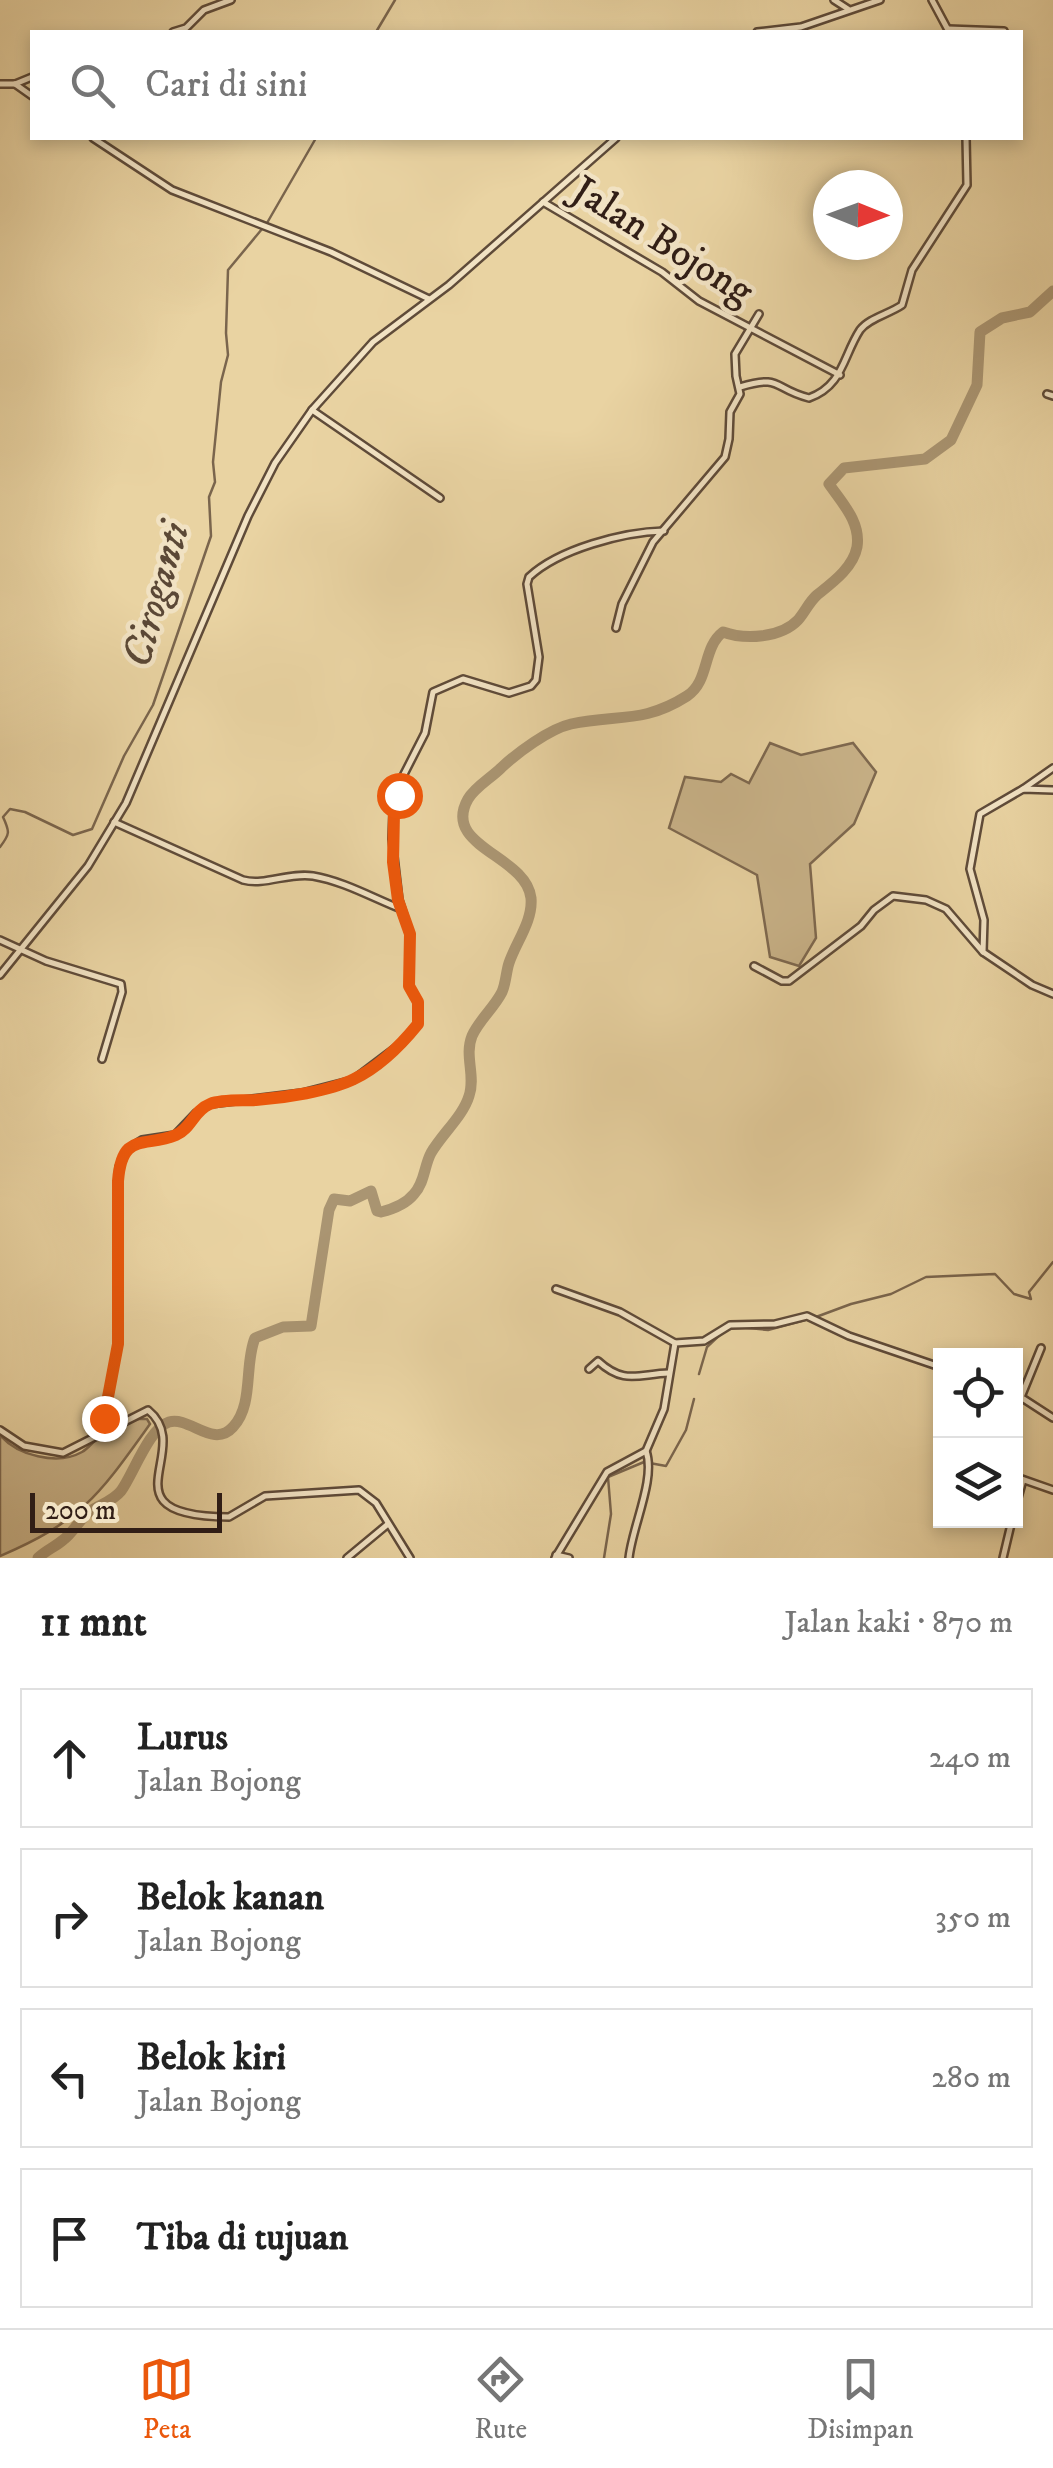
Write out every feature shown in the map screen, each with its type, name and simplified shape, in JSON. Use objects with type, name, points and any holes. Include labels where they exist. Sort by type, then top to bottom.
[{"type":"street","points":[[180,30],[204,10],[231,0]]},
{"type":"street","points":[[834,0],[849,9]]},
{"type":"street","points":[[775,30],[801,27],[880,0]]},
{"type":"street","points":[[932,0],[947,30]]},
{"type":"street","points":[[0,84],[15,84],[30,78]]},
{"type":"street","points":[[15,84],[30,95]]},
{"type":"street","points":[[97,140],[158,183],[364,266],[429,299]]},
{"type":"street","points":[[0,976],[88,866],[114,822],[166,715],[248,516],[274,463],[312,410],[362,352],[614,140]]},
{"type":"street","points":[[740,387],[769,380],[809,398],[840,375],[864,325],[904,302],[912,270],[964,192],[968,176],[966,140]]},
{"type":"street","name":"Jalan Bojong","points":[[543,202],[662,272],[699,301],[840,375]]},
{"type":"street","name":"Jalan Bojong","points":[[616,628],[618,614],[646,554],[725,457],[730,412],[740,397],[736,354],[759,314]]},
{"type":"street","points":[[312,410],[440,498]]},
{"type":"street","points":[[102,1432],[118,1344],[118,1181],[126,1152],[142,1140],[176,1135],[210,1104],[302,1093],[353,1080],[402,1043],[420,1017],[418,1002],[409,986],[410,934],[393,862],[394,813],[404,771],[424,733],[435,688],[463,679],[509,693],[531,686],[539,666],[529,578],[559,558],[606,540],[664,531]]},
{"type":"street","points":[[982,952],[984,920],[970,868],[978,818],[1053,768]]},
{"type":"street","points":[[1023,788],[1053,790]]},
{"type":"street","points":[[114,822],[243,880],[312,876],[402,909]]},
{"type":"street","points":[[754,966],[789,982],[893,896],[926,900],[946,910],[982,952],[1032,986],[1053,994]]},
{"type":"street","points":[[0,940],[46,961],[121,984],[102,1059]]},
{"type":"street","points":[[556,1290],[620,1312],[675,1343],[704,1341],[730,1325],[775,1324],[800,1316],[933,1365]]},
{"type":"street","points":[[570,1558],[556,1557],[608,1472],[646,1452],[661,1420],[675,1343]]},
{"type":"street","points":[[1023,1385],[1042,1348]]},
{"type":"street","points":[[589,1369],[598,1360],[606,1370],[621,1376],[640,1378],[669,1373]]},
{"type":"street","points":[[1023,1398],[1053,1418]]},
{"type":"street","points":[[0,1430],[24,1446],[63,1452],[145,1410],[152,1413],[162,1428],[164,1446],[156,1491],[163,1503],[172,1508],[229,1517],[264,1496],[352,1490],[371,1498],[410,1558]]},
{"type":"street","points":[[629,1558],[650,1463],[646,1452]]},
{"type":"street","points":[[1023,1479],[1053,1490]]},
{"type":"street","points":[[347,1558],[388,1524]]},
{"type":"street","points":[[1003,1558],[1010,1528]]},
{"type":"shaded area","points":[[770,743],[801,755],[853,743],[876,772],[854,824],[810,864],[816,938],[799,966],[770,957],[757,875],[669,828],[685,777],[721,782],[731,774],[749,783]]},
{"type":"shaded area","points":[[147,1419],[150,1424],[87,1503],[51,1531],[0,1556],[0,1435],[27,1453],[61,1458],[82,1452],[105,1433]]},
{"type":"waterway","name":"Ciroganti","points":[[377,30],[395,0]]},
{"type":"waterway","name":"Ciroganti","points":[[267,223],[315,140]]},
{"type":"waterway","name":"Ciroganti","points":[[0,847],[8,833],[3,817],[10,809],[73,835],[92,829],[124,756],[153,705],[211,536],[209,497],[215,482],[213,462],[221,382],[228,355],[228,270],[262,229]]},
{"type":"waterway","points":[[38,1558],[67,1537],[89,1512],[121,1491],[148,1442],[162,1426],[177,1421],[218,1435],[233,1427],[244,1407],[255,1338],[283,1327],[311,1326],[334,1199],[350,1201],[371,1191],[377,1211],[381,1212],[395,1208],[418,1189],[431,1153],[466,1103],[471,1088],[472,1036],[502,992],[531,907],[526,883],[466,829],[463,815],[471,795],[516,756],[553,731],[587,721],[643,715],[687,696],[699,682],[712,647],[723,632],[762,636],[782,631],[798,620],[814,598],[847,568],[857,547],[853,521],[829,484],[844,468],[925,459],[951,440],[977,385],[980,332],[1002,318],[1030,312],[1053,291]]},
{"type":"waterway","points":[[816,1317],[891,1294],[926,1277],[995,1274],[1014,1294],[1031,1299],[1029,1292],[1053,1262]]},
{"type":"waterway","points":[[699,1374],[707,1347],[725,1330],[768,1330],[809,1319]]},
{"type":"waterway","points":[[604,1558],[611,1514],[608,1477],[644,1462],[666,1466],[686,1430],[694,1399]]},
{"type":"route","points":[[104,1418],[118,1344],[118,1181],[126,1152],[142,1140],[176,1135],[210,1104],[262,1100],[353,1080],[402,1043],[418,1024],[418,1002],[409,986],[408,921],[398,900],[393,862],[394,813],[399,795]]}]
